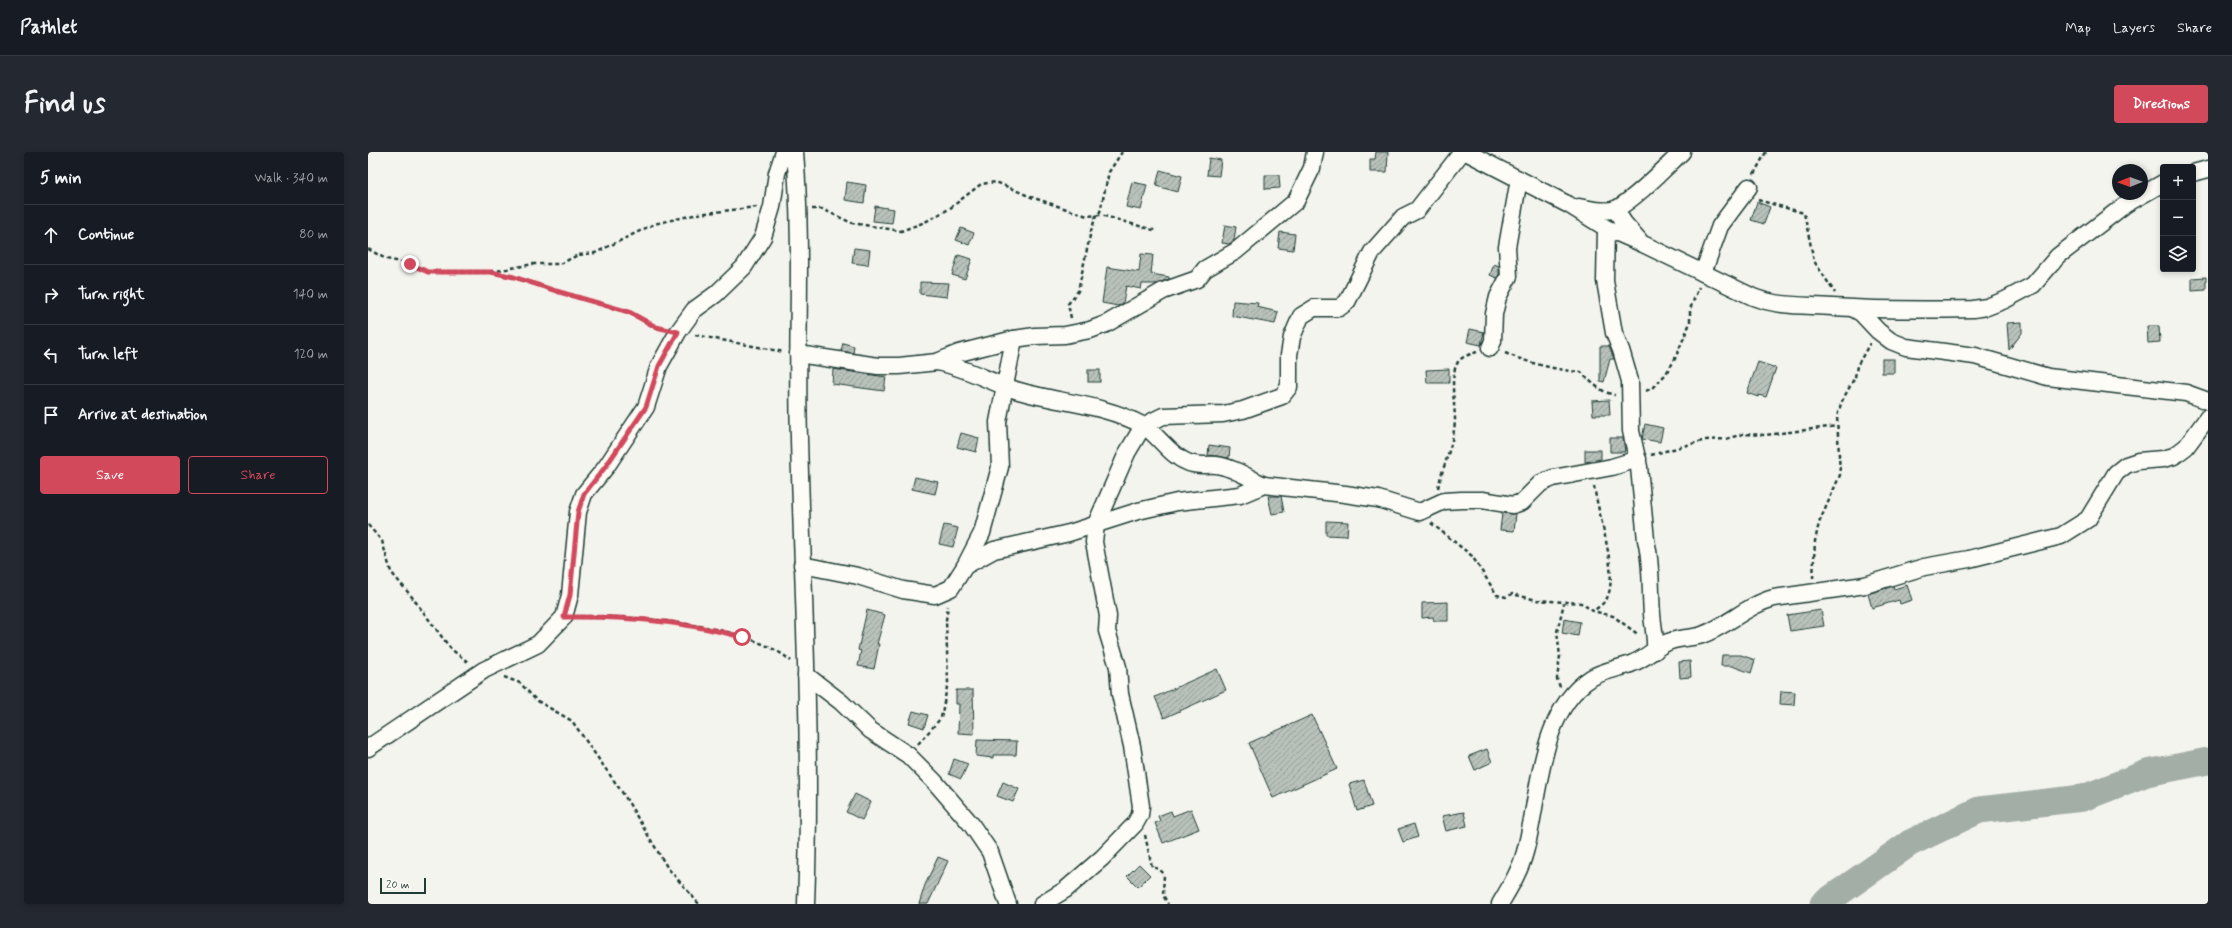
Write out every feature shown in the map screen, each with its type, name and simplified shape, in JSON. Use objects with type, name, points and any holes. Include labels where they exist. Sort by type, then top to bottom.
[{"type":"street","points":[[368,748],[484,670],[538,644],[564,617],[570,595],[578,512],[584,494],[606,466],[646,407],[659,366],[678,332],[694,310],[716,294],[744,267],[763,237],[772,207],[777,173],[784,152]]},
{"type":"street","points":[[795,152],[799,208],[798,354],[802,565],[806,622],[808,855],[806,904]]},
{"type":"street","points":[[798,354],[878,366],[899,366],[936,362],[959,353],[1014,339],[1035,336],[1065,335],[1090,330],[1106,324],[1163,291],[1177,285],[1188,284],[1197,279],[1205,269],[1236,251],[1296,201],[1312,168],[1315,152]]},
{"type":"street","points":[[1042,904],[1065,890],[1102,858],[1135,824],[1140,815],[1141,806],[1132,746],[1120,694],[1118,667],[1107,631],[1108,616],[1094,542],[1096,524],[1127,453],[1143,426],[1164,416],[1223,414],[1243,410],[1282,396],[1289,388],[1289,355],[1292,337],[1301,316],[1314,308],[1338,308],[1347,302],[1372,252],[1403,217],[1417,210],[1462,152]]},
{"type":"street","points":[[1466,152],[1569,205],[1606,228],[1770,304],[1850,308],[1973,309],[1987,307],[2033,285],[2058,256],[2126,204],[2160,185]]},
{"type":"street","points":[[1569,205],[1594,210],[1615,209],[1645,186],[1682,152]]},
{"type":"street","points":[[2196,172],[2208,170]]},
{"type":"street","points":[[1490,348],[1493,341],[1494,314],[1498,297],[1509,276],[1507,247],[1519,179]]},
{"type":"street","points":[[1703,273],[1720,226],[1746,191]]},
{"type":"street","points":[[1615,209],[1624,223],[1643,244]]},
{"type":"street","points":[[1500,904],[1520,870],[1526,852],[1545,757],[1565,702],[1591,679],[1607,670],[1624,667],[1643,659],[1656,643],[1652,615],[1649,553],[1646,540],[1638,459],[1631,431],[1630,380],[1614,333],[1605,281],[1606,228]]},
{"type":"street","points":[[1850,308],[1861,313],[1878,331],[1891,341],[1906,347],[1975,356],[2048,377],[2186,393],[2208,401]]},
{"type":"street","points":[[802,565],[858,576],[903,590],[935,595],[951,588],[965,566],[982,533],[1000,467],[997,441],[998,422],[1014,339]]},
{"type":"street","points":[[936,362],[964,368],[1019,391],[1074,402],[1107,411],[1143,426],[1186,462],[1198,466],[1216,465],[1229,468],[1264,485],[1378,499],[1420,512],[1444,502],[1482,500],[1513,505],[1522,502],[1541,482],[1553,478],[1612,468],[1638,459]]},
{"type":"street","points":[[1656,643],[1664,644],[1717,630],[1760,602],[1774,598],[1865,586],[1924,567],[1969,559],[2061,536],[2088,519],[2116,473],[2126,465],[2174,456],[2186,447],[2208,417]]},
{"type":"street","points":[[965,566],[994,550],[1069,533],[1138,510],[1177,502],[1240,495],[1264,485]]},
{"type":"street","points":[[806,675],[841,702],[870,730],[908,755],[934,781],[971,824],[990,852],[1008,904]]},
{"type":"path","points":[[1065,335],[1072,319],[1068,304],[1078,291],[1091,231],[1096,216],[1100,212],[1109,172],[1122,152]]},
{"type":"path","points":[[1766,152],[1746,191],[1804,213],[1814,261],[1850,308]]},
{"type":"path","points":[[799,208],[822,209],[852,223],[901,231],[925,222],[949,208],[981,184],[996,182],[1031,197],[1087,216],[1101,215],[1157,231]]},
{"type":"path","points":[[368,249],[386,259],[410,264],[428,272],[491,272],[533,264],[560,264],[578,255],[595,254],[654,224],[725,212],[748,206],[772,207]]},
{"type":"path","points":[[491,272],[514,277],[629,312],[656,327],[798,354]]},
{"type":"path","points":[[1434,505],[1443,465],[1450,451],[1455,421],[1453,382],[1458,362],[1468,354],[1490,348],[1517,359],[1565,371],[1581,372],[1590,382],[1606,393],[1631,398],[1652,388],[1674,361],[1690,324],[1690,309],[1703,273]]},
{"type":"path","points":[[1810,594],[1819,523],[1840,475],[1837,416],[1842,401],[1856,377],[1857,366],[1878,331]]},
{"type":"path","points":[[1638,459],[1706,440],[1726,439],[1743,434],[1766,435],[1837,426]]},
{"type":"path","points":[[1591,472],[1597,509],[1609,553],[1610,590],[1606,600],[1593,611]]},
{"type":"path","points":[[1420,512],[1437,530],[1472,556],[1497,595],[1506,597],[1512,594],[1537,600],[1581,603],[1593,611],[1613,616],[1638,635],[1656,643]]},
{"type":"path","points":[[368,525],[382,541],[391,572],[412,596],[451,649],[464,660],[484,670],[520,682],[536,700],[572,721],[624,795],[667,867],[699,904]]},
{"type":"path","points":[[908,755],[941,718],[948,682],[946,620],[951,588]]},
{"type":"path","points":[[1564,603],[1557,632],[1560,656],[1557,679],[1565,702]]},
{"type":"path","points":[[564,617],[602,616],[706,627],[768,645],[806,675]]},
{"type":"path","points":[[1140,815],[1152,867],[1160,869],[1164,874],[1164,895],[1168,904]]},
{"type":"building","points":[[1376,152],[1388,152],[1387,172],[1370,172],[1370,159],[1375,159]]},
{"type":"building","points":[[1209,158],[1221,160],[1219,176],[1207,175]]},
{"type":"building","points":[[1160,170],[1182,176],[1178,192],[1156,186]]},
{"type":"building","points":[[1265,175],[1279,175],[1280,188],[1265,189]]},
{"type":"building","points":[[847,182],[866,185],[864,203],[845,200]]},
{"type":"building","points":[[1132,182],[1147,185],[1141,210],[1126,207]]},
{"type":"building","points":[[1757,202],[1770,207],[1764,224],[1751,220]]},
{"type":"building","points":[[875,206],[894,209],[892,223],[873,221]]},
{"type":"building","points":[[1225,225],[1236,227],[1234,240],[1229,244],[1222,243]]},
{"type":"building","points":[[961,228],[974,233],[969,245],[956,240]]},
{"type":"building","points":[[1280,232],[1295,234],[1293,250],[1278,248]]},
{"type":"building","points":[[854,248],[870,250],[868,265],[852,263]]},
{"type":"building","points":[[1141,254],[1153,255],[1151,274],[1169,277],[1169,279],[1156,284],[1142,284],[1141,289],[1126,286],[1123,303],[1118,306],[1102,303],[1107,267],[1139,272]]},
{"type":"building","points":[[958,255],[972,259],[965,279],[952,275]]},
{"type":"building","points":[[1494,264],[1499,266],[1499,274],[1497,278],[1490,275]]},
{"type":"building","points":[[2206,277],[2206,290],[2192,291],[2192,278]]},
{"type":"building","points":[[920,282],[949,283],[947,297],[920,294]]},
{"type":"building","points":[[1233,301],[1258,303],[1257,307],[1278,312],[1275,324],[1232,316]]},
{"type":"building","points":[[2022,322],[2022,333],[2009,350],[2007,323]]},
{"type":"building","points":[[2147,326],[2159,326],[2160,342],[2148,343]]},
{"type":"building","points":[[1470,329],[1484,332],[1481,345],[1467,342]]},
{"type":"building","points":[[843,343],[854,346],[853,353],[841,351]]},
{"type":"building","points":[[1600,346],[1609,346],[1614,359],[1610,359],[1604,382],[1600,381]]},
{"type":"building","points":[[1882,359],[1894,359],[1894,373],[1882,373]]},
{"type":"building","points":[[1758,362],[1776,368],[1766,397],[1759,395],[1758,397],[1747,393]]},
{"type":"building","points":[[833,369],[886,377],[884,391],[832,384]]},
{"type":"building","points":[[1449,369],[1449,383],[1427,383],[1426,370]]},
{"type":"building","points":[[1088,370],[1100,370],[1100,382],[1088,382]]},
{"type":"building","points":[[1609,400],[1610,415],[1593,415],[1592,401]]},
{"type":"building","points":[[1645,424],[1663,428],[1660,442],[1642,439]]},
{"type":"building","points":[[961,433],[979,438],[976,452],[957,447]]},
{"type":"building","points":[[1610,438],[1623,438],[1625,452],[1610,452]]},
{"type":"building","points":[[1209,445],[1230,448],[1229,458],[1208,455]]},
{"type":"building","points":[[1585,450],[1601,450],[1601,459],[1585,462]]},
{"type":"building","points":[[915,477],[938,482],[935,494],[912,489]]},
{"type":"building","points":[[1268,496],[1281,496],[1284,512],[1272,514]]},
{"type":"building","points":[[1502,513],[1516,514],[1514,531],[1500,530]]},
{"type":"building","points":[[1326,521],[1348,522],[1347,536],[1326,535]]},
{"type":"building","points":[[944,525],[958,528],[953,547],[939,544]]},
{"type":"building","points":[[1907,585],[1912,600],[1900,604],[1899,600],[1872,608],[1868,594],[1893,586],[1894,589]]},
{"type":"building","points":[[1448,602],[1448,621],[1434,621],[1433,617],[1422,618],[1422,603]]},
{"type":"building","points":[[867,610],[885,615],[877,644],[879,644],[874,669],[858,666],[861,651],[858,650]]},
{"type":"building","points":[[1821,610],[1824,626],[1790,631],[1787,615]]},
{"type":"building","points":[[1564,619],[1580,622],[1578,636],[1562,633]]},
{"type":"building","points":[[1722,655],[1741,655],[1755,660],[1751,673],[1732,666],[1721,666]]},
{"type":"building","points":[[1690,661],[1691,677],[1680,678],[1679,662]]},
{"type":"building","points":[[1217,669],[1226,690],[1164,718],[1155,697]]},
{"type":"building","points":[[956,690],[973,690],[974,734],[958,733],[959,704],[956,704]]},
{"type":"building","points":[[1781,691],[1795,692],[1794,705],[1780,704]]},
{"type":"building","points":[[913,711],[928,715],[924,728],[909,723]]},
{"type":"building","points":[[1312,715],[1337,769],[1273,798],[1249,743]]},
{"type":"building","points":[[977,740],[1017,741],[1016,755],[993,755],[993,758],[976,756]]},
{"type":"building","points":[[1487,749],[1492,762],[1475,770],[1469,756]]},
{"type":"building","points":[[954,759],[968,764],[961,779],[949,774]]},
{"type":"building","points":[[1364,780],[1372,806],[1357,811],[1349,784]]},
{"type":"building","points":[[1003,782],[1019,789],[1013,802],[997,796]]},
{"type":"building","points":[[855,794],[871,802],[862,820],[846,812]]},
{"type":"building","points":[[1191,809],[1199,829],[1163,843],[1155,823],[1160,821],[1158,816],[1171,811],[1173,816]]},
{"type":"building","points":[[1464,812],[1467,826],[1446,831],[1442,816]]},
{"type":"building","points":[[1414,824],[1418,837],[1403,842],[1398,829]]},
{"type":"building","points":[[938,857],[948,861],[928,904],[919,904],[925,885]]},
{"type":"building","points":[[1139,864],[1150,875],[1138,887],[1127,876]]},
{"type":"waterway","points":[[1823,904],[1910,843],[1979,810],[2083,798],[2147,773],[2208,761]]},
{"type":"route","points":[[410,264],[428,272],[491,272],[514,277],[601,305],[629,312],[656,327],[678,332],[659,366],[646,407],[606,466],[584,494],[578,512],[570,595],[564,617],[602,616],[671,623],[706,627],[742,637]]}]
